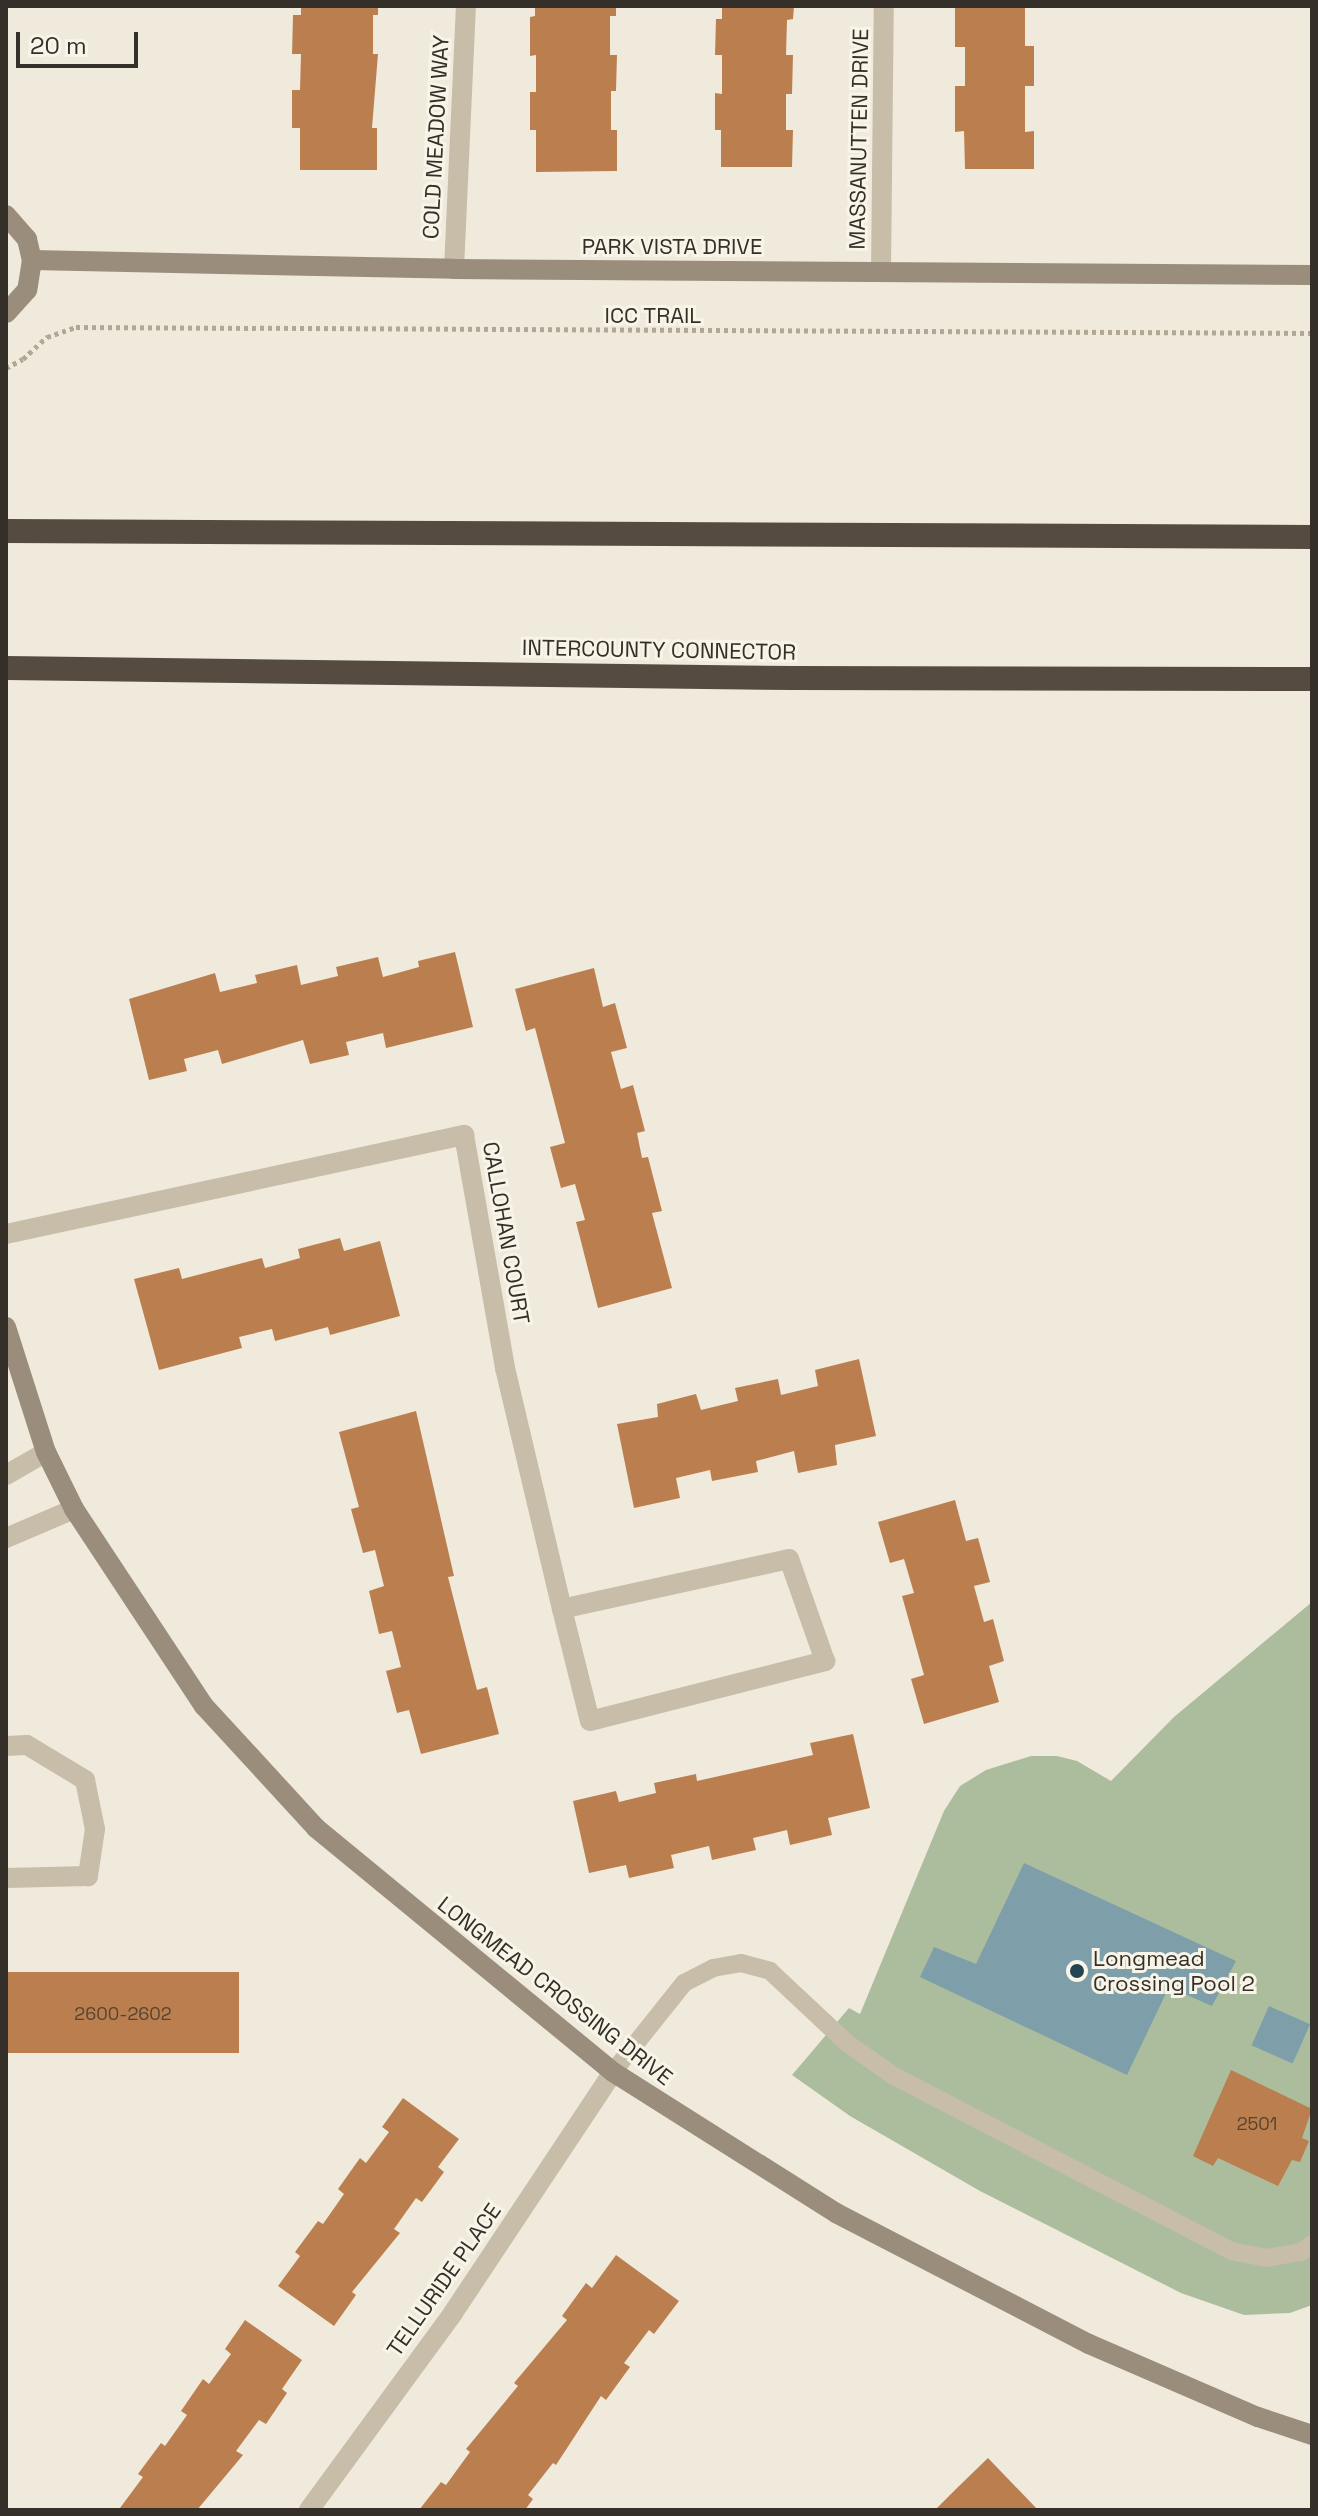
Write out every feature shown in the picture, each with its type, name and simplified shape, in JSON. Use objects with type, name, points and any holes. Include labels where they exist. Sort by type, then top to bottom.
[{"type":"highway","points":[[6,531],[1312,537]]},
{"type":"highway","name":"INTERCOUNTY CONNECTOR","points":[[6,668],[793,678],[1312,679]]},
{"type":"street","name":"COLD MEADOW WAY","points":[[454,269],[466,6]]},
{"type":"street","name":"MASSANUTTEN DRIVE","points":[[881,272],[884,6]]},
{"type":"street","points":[[6,215],[27,239],[32,260],[27,290],[6,313]]},
{"type":"street","name":"PARK VISTA DRIVE","points":[[32,260],[454,269],[1312,275]]},
{"type":"street","name":"CALLOHAN COURT","points":[[6,1234],[464,1135],[505,1368],[562,1609],[590,1721],[825,1661],[789,1559],[562,1609]]},
{"type":"street","name":"LONGMEAD CROSSING DRIVE","points":[[6,1327],[46,1452],[74,1509],[204,1706],[316,1828],[613,2072],[850,2220],[1089,2344],[1258,2417],[1312,2435]]},
{"type":"street","points":[[6,1475],[46,1452]]},
{"type":"street","points":[[6,1538],[74,1509]]},
{"type":"street","points":[[6,1746],[27,1745],[85,1780],[95,1829],[88,1876],[6,1878]]},
{"type":"street","name":"TELLURIDE PLACE","points":[[309,2510],[453,2313],[613,2072]]},
{"type":"lane","points":[[613,2072],[684,1983],[713,1968],[741,1963],[770,1971],[847,2043],[894,2076],[1231,2251],[1266,2258],[1301,2252],[1312,2244]]},
{"type":"path","name":"ICC TRAIL","points":[[6,368],[23,359],[47,337],[76,327],[1312,333]]},
{"type":"green space","points":[[1312,1602],[1312,2305],[1290,2313],[1244,2315],[1181,2293],[980,2191],[850,2116],[792,2075],[849,2008],[860,2014],[944,1811],[960,1786],[986,1770],[1031,1756],[1057,1756],[1077,1761],[1111,1781],[1174,1717]]},
{"type":"water","name":"Longmead Crossing Pool 2","points":[[1024,1863],[1236,1961],[1212,2006],[1169,1987],[1127,2075],[920,1977],[934,1947],[976,1964]]},
{"type":"water","points":[[1269,2006],[1310,2024],[1293,2064],[1252,2045]]},
{"type":"building","points":[[301,6],[378,6],[378,15],[373,15],[373,54],[378,54],[372,128],[377,128],[377,170],[300,170],[300,128],[292,128],[292,90],[300,90],[301,54],[292,54],[293,15],[301,15]]},
{"type":"building","points":[[535,6],[616,6],[616,16],[610,16],[610,55],[617,55],[616,91],[611,91],[611,130],[617,130],[617,171],[536,172],[536,130],[530,130],[530,92],[536,92],[536,55],[530,56],[530,17],[535,16]]},
{"type":"building","points":[[722,6],[794,6],[793,19],[787,20],[786,55],[793,55],[792,94],[786,94],[786,130],[793,130],[792,167],[721,167],[721,130],[715,130],[715,93],[722,94],[722,55],[715,55],[716,19],[722,19]]},
{"type":"building","points":[[955,6],[1025,6],[1025,46],[1034,46],[1034,86],[1025,86],[1025,132],[1034,131],[1034,169],[965,169],[964,131],[955,132],[955,86],[965,86],[965,47],[955,47]]},
{"type":"building","points":[[455,952],[473,1027],[386,1048],[383,1033],[346,1042],[349,1055],[310,1064],[303,1040],[222,1064],[218,1050],[184,1059],[187,1071],[149,1080],[129,999],[215,973],[220,992],[257,983],[255,975],[297,965],[301,985],[338,976],[336,967],[378,957],[383,977],[419,967],[418,961]]},
{"type":"building","points":[[594,968],[603,1007],[615,1003],[627,1048],[611,1052],[621,1089],[633,1085],[645,1131],[637,1133],[642,1158],[648,1157],[662,1211],[652,1213],[672,1288],[598,1308],[576,1222],[585,1220],[575,1184],[561,1188],[550,1147],[565,1143],[535,1028],[526,1031],[515,989]]},
{"type":"building","points":[[340,1238],[344,1251],[380,1241],[400,1316],[330,1335],[328,1327],[275,1341],[272,1329],[239,1337],[242,1348],[159,1370],[134,1279],[179,1268],[182,1279],[262,1258],[265,1268],[300,1258],[298,1249]]},
{"type":"building","points":[[859,1359],[876,1436],[835,1445],[837,1465],[798,1473],[794,1451],[756,1461],[758,1472],[712,1481],[710,1470],[676,1478],[680,1498],[634,1508],[617,1424],[658,1417],[657,1404],[696,1394],[701,1410],[738,1401],[735,1388],[778,1379],[781,1395],[818,1386],[815,1370]]},
{"type":"building","points":[[416,1411],[454,1576],[448,1577],[477,1690],[487,1687],[499,1734],[421,1754],[409,1710],[397,1713],[386,1671],[401,1667],[392,1631],[379,1634],[369,1591],[384,1586],[375,1550],[363,1553],[351,1509],[359,1507],[339,1432]]},
{"type":"building","points":[[955,1500],[966,1541],[978,1538],[990,1582],[974,1586],[984,1622],[993,1619],[1004,1661],[989,1666],[999,1702],[924,1724],[911,1679],[924,1675],[902,1596],[914,1593],[904,1559],[890,1563],[878,1522]]},
{"type":"building","points":[[853,1734],[870,1808],[828,1818],[832,1835],[790,1845],[787,1830],[753,1838],[756,1850],[712,1860],[709,1846],[671,1855],[674,1868],[629,1878],[626,1865],[589,1873],[573,1801],[616,1791],[619,1802],[656,1793],[654,1783],[696,1774],[697,1781],[813,1755],[810,1743]]},
{"type":"building","points":[[6,1972],[239,1972],[239,2053],[6,2053]]},
{"type":"building","points":[[1231,2070],[1312,2109],[1302,2138],[1309,2141],[1300,2162],[1292,2160],[1278,2186],[1218,2158],[1213,2166],[1193,2156]]},
{"type":"building","points":[[403,2098],[459,2139],[438,2167],[444,2172],[422,2202],[416,2198],[394,2229],[400,2233],[352,2292],[356,2295],[334,2326],[278,2286],[300,2256],[295,2252],[318,2221],[323,2224],[344,2194],[338,2189],[360,2158],[366,2163],[389,2132],[382,2127]]},
{"type":"building","points":[[616,2255],[679,2301],[654,2334],[649,2330],[624,2363],[630,2367],[606,2400],[601,2396],[556,2465],[553,2463],[528,2495],[533,2499],[525,2510],[419,2510],[441,2482],[446,2485],[470,2452],[466,2449],[518,2386],[514,2383],[567,2320],[562,2316],[586,2283],[592,2288]]},
{"type":"building","points":[[245,2320],[302,2360],[282,2389],[287,2393],[266,2424],[259,2420],[236,2451],[243,2455],[197,2510],[123,2510],[120,2508],[143,2477],[138,2474],[161,2443],[165,2446],[187,2415],[181,2411],[203,2379],[209,2384],[231,2354],[225,2349]]},
{"type":"building","points":[[988,2458],[1038,2510],[935,2510],[957,2488]]},
{"type":"place","name":"Longmead Crossing Pool 2","points":[[1077,1971]]}]
